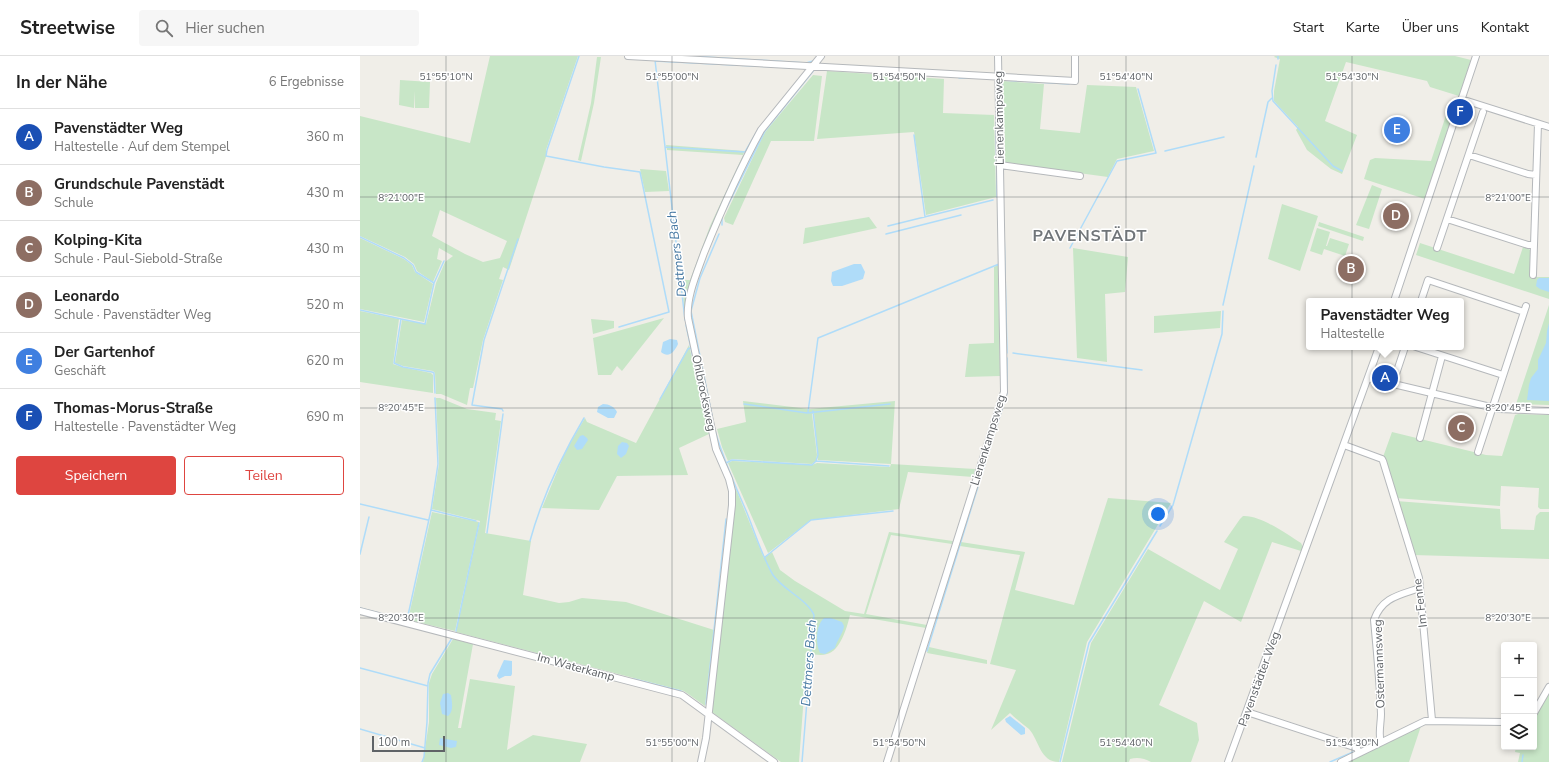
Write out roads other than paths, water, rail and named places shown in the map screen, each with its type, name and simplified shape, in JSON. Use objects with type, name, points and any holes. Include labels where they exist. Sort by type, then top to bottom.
[{"type":"street","points":[[628,56],[1075,81],[1075,56]]},
{"type":"street","name":"Ohlbrocksweg","points":[[701,762],[705,744],[731,513],[732,491],[729,479],[716,448],[688,318],[688,304],[695,277],[718,218],[761,130],[822,56]]},
{"type":"street","name":"Lienenkampsweg","points":[[887,762],[1004,392],[998,56]]},
{"type":"street","points":[[1395,298],[1476,56]]},
{"type":"street","points":[[1461,99],[1549,127]]},
{"type":"street","points":[[1437,248],[1483,112]]},
{"type":"street","points":[[1533,275],[1538,124]]},
{"type":"street","points":[[1469,155],[1528,174],[1536,175]]},
{"type":"street","points":[[1000,165],[1080,176]]},
{"type":"street","points":[[1447,219],[1528,245],[1534,245]]},
{"type":"street","points":[[1421,298],[1428,280],[1525,309],[1478,452]]},
{"type":"street","name":"Pavenstädter Weg","points":[[1228,762],[1378,350]]},
{"type":"street","points":[[1395,377],[1404,350]]},
{"type":"street","points":[[1425,350],[1503,375]]},
{"type":"street","points":[[1420,438],[1442,356]]},
{"type":"street","points":[[1368,378],[1492,408],[1549,411]]},
{"type":"street","name":"Im Fenne","points":[[1344,445],[1382,458],[1383,461],[1419,578],[1432,720]]},
{"type":"street","name":"Ostermannsweg","points":[[1381,742],[1379,738],[1381,726],[1381,707],[1374,620],[1377,613],[1389,599],[1420,588]]},
{"type":"street","name":"Im Waterkamp","points":[[360,611],[682,695],[774,762]]},
{"type":"street","points":[[1537,708],[1549,687]]},
{"type":"street","points":[[1247,712],[1357,748],[1359,753]]},
{"type":"street","points":[[1341,762],[1425,721],[1501,722]]},
{"type":"water","points":[[854,264],[861,264],[865,272],[863,279],[842,286],[833,286],[831,281],[832,272]]},
{"type":"water","points":[[1539,278],[1549,278],[1549,292],[1536,286]]},
{"type":"water","points":[[1549,323],[1549,401],[1527,400],[1531,378],[1538,369],[1538,360],[1546,343]]},
{"type":"water","points":[[670,339],[677,340],[678,344],[671,353],[667,355],[661,352],[663,342]]},
{"type":"water","points":[[603,404],[612,406],[616,410],[617,412],[614,418],[608,418],[597,412],[598,407]]},
{"type":"water","points":[[583,435],[588,440],[582,449],[577,450],[574,446],[580,436]]},
{"type":"water","points":[[622,442],[627,443],[629,446],[626,454],[621,458],[617,454],[618,446]]},
{"type":"water","points":[[824,618],[831,618],[842,622],[844,626],[835,648],[825,654],[820,653],[817,644],[819,625]]},
{"type":"water","points":[[504,660],[512,661],[512,674],[511,676],[505,676],[499,679],[497,676]]},
{"type":"water","points":[[448,693],[451,695],[452,706],[451,712],[448,716],[442,714],[440,703],[443,694]]},
{"type":"water","points":[[1010,716],[1025,728],[1025,734],[1021,735],[1006,722],[1005,719]]},
{"type":"water","points":[[440,738],[457,741],[456,747],[451,748],[439,745]]},
{"type":"waterway","points":[[579,56],[546,156],[640,172],[669,312],[619,327]]},
{"type":"waterway","points":[[689,56],[806,63],[813,61]]},
{"type":"waterway","name":"Dettmers Bach","points":[[655,60],[685,320]]},
{"type":"waterway","points":[[655,61],[796,68]]},
{"type":"waterway","points":[[1276,65],[1272,91],[1273,101],[1333,166],[1342,171]]},
{"type":"waterway","points":[[725,211],[765,131],[814,70]]},
{"type":"waterway","points":[[959,78],[974,78]]},
{"type":"waterway","points":[[1003,163],[1002,80],[1069,84]]},
{"type":"waterway","points":[[1070,248],[1117,161],[1156,153],[1138,89]]},
{"type":"waterway","points":[[1256,157],[1268,102],[1272,98]]},
{"type":"waterway","points":[[996,113],[997,197]]},
{"type":"waterway","points":[[665,147],[745,152],[759,128]]},
{"type":"waterway","points":[[914,135],[925,217]]},
{"type":"waterway","points":[[1165,151],[1224,137]]},
{"type":"waterway","points":[[1223,305],[1254,166]]},
{"type":"waterway","points":[[888,226],[993,200]]},
{"type":"waterway","points":[[886,234],[961,215]]},
{"type":"waterway","points":[[722,217],[722,225]]},
{"type":"waterway","points":[[1004,228],[1007,353]]},
{"type":"waterway","points":[[712,416],[691,311],[700,278],[719,234]]},
{"type":"waterway","points":[[360,237],[404,258],[413,265],[416,272],[434,283]]},
{"type":"waterway","points":[[503,411],[502,409],[472,405],[484,340],[518,239]]},
{"type":"waterway","points":[[435,393],[434,373],[403,367],[394,363],[401,319],[425,324],[434,283],[444,261]]},
{"type":"waterway","points":[[808,412],[818,338],[999,264],[999,284]]},
{"type":"waterway","points":[[360,310],[401,319]]},
{"type":"waterway","points":[[1160,526],[1173,505],[1222,334],[1223,311]]},
{"type":"waterway","name":"Dettmers Bach","points":[[686,325],[703,404]]},
{"type":"waterway","points":[[660,399],[688,349],[690,348]]},
{"type":"waterway","points":[[1013,353],[1142,370]]},
{"type":"waterway","points":[[927,651],[1007,393],[1007,358]]},
{"type":"waterway","points":[[1001,382],[1001,392]]},
{"type":"waterway","points":[[407,620],[431,510],[438,464],[435,398]]},
{"type":"waterway","points":[[744,404],[807,413],[890,404]]},
{"type":"waterway","points":[[726,463],[732,460],[812,465],[816,461],[818,455],[813,411]]},
{"type":"waterway","points":[[487,533],[503,414]]},
{"type":"waterway","points":[[530,541],[546,493],[584,418]]},
{"type":"waterway","name":"Dettmers Bach","points":[[714,427],[733,481],[769,568],[777,580],[801,599],[811,609],[814,615],[802,762]]},
{"type":"waterway","points":[[816,461],[889,466]]},
{"type":"waterway","points":[[360,504],[428,520]]},
{"type":"waterway","points":[[431,510],[476,521]]},
{"type":"waterway","points":[[765,557],[811,520],[893,511]]},
{"type":"waterway","points":[[360,554],[369,517]]},
{"type":"waterway","points":[[706,704],[726,519]]},
{"type":"waterway","points":[[456,631],[479,523]]},
{"type":"waterway","points":[[1060,762],[1089,643],[1157,531]]},
{"type":"waterway","points":[[360,608],[394,617]]},
{"type":"waterway","points":[[422,762],[424,757],[428,683],[430,674],[452,638]]},
{"type":"waterway","points":[[360,668],[428,686]]},
{"type":"waterway","points":[[634,679],[681,691],[702,706]]},
{"type":"waterway","points":[[360,729],[425,748]]},
{"type":"waterway","points":[[1330,762],[1353,752]]},
{"type":"waterway","points":[[1522,762],[1523,755]]},
{"type":"place","name":"Thomas-Morus-Straße","points":[[1460,112]]},
{"type":"place","name":"Der Gartenhof","points":[[1397,130]]},
{"type":"place","name":"Leonardo","points":[[1396,216]]},
{"type":"place","name":"Grundschule Pavenstädt","points":[[1351,269]]},
{"type":"place","name":"Pavenstädter Weg","points":[[1385,378]]},
{"type":"place","name":"Kolping-Kita","points":[[1461,428]]},
{"type":"district","name":"PAVENSTÄDT","points":[[1090,236]]}]
